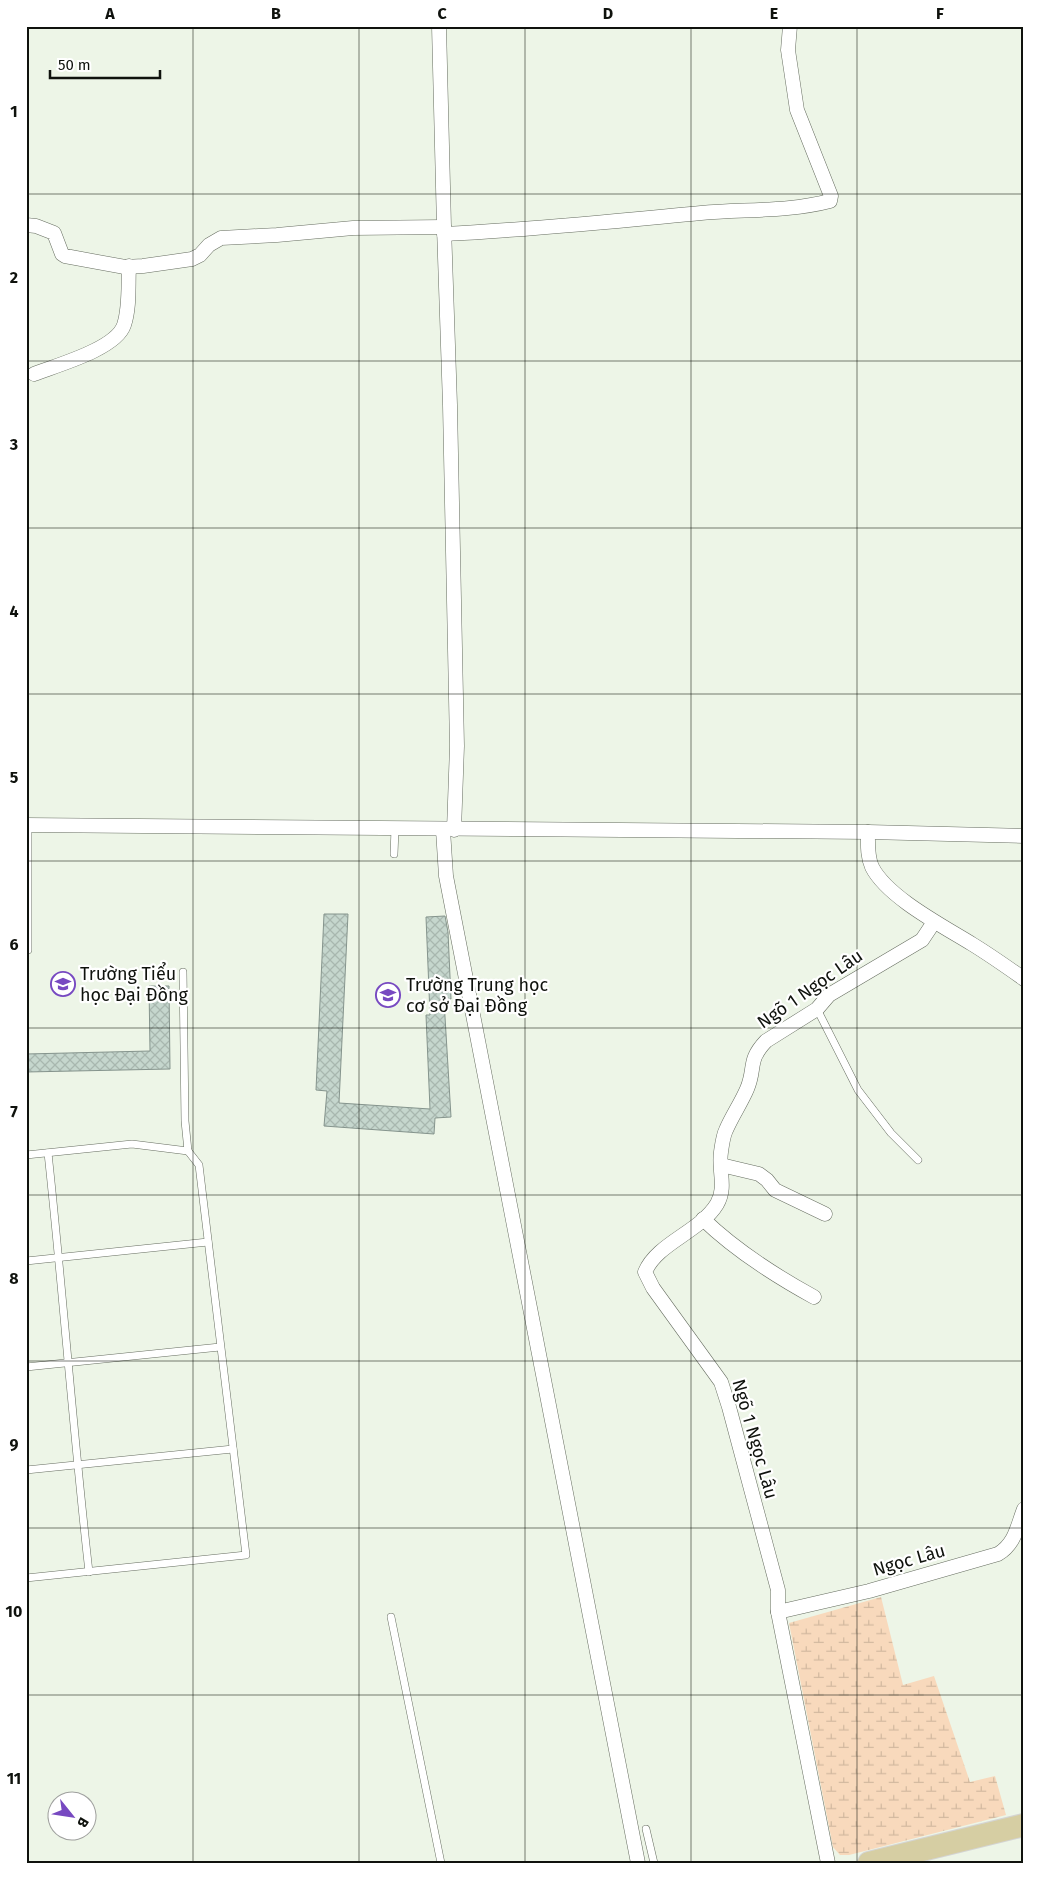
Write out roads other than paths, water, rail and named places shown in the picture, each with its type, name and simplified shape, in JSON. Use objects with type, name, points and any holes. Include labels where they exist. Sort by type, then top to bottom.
[{"type":"main road","points":[[870,1863],[1024,1825]]},
{"type":"street","points":[[439,26],[457,736],[446,876],[638,1863]]},
{"type":"street","points":[[26,225],[36,226],[54,233],[62,254],[65,256],[128,266],[143,266],[192,259],[221,238],[353,228],[492,231],[781,208],[830,201],[831,196],[797,110],[788,50],[790,26]]},
{"type":"street","points":[[34,374],[98,349],[119,336],[127,312],[128,266]]},
{"type":"street","points":[[27,825],[868,832],[1024,836]]},
{"type":"street","points":[[868,832],[870,861],[878,877],[894,892],[934,922],[974,945],[1024,979]]},
{"type":"street","name":"Ngõ 1 Ngọc Lâu","points":[[778,1612],[778,1590],[721,1382],[653,1288],[645,1272],[648,1263],[703,1219],[717,1204],[722,1192],[721,1156],[725,1131],[750,1082],[754,1056],[766,1041],[817,1009],[829,995],[922,940],[934,922]]},
{"type":"street","points":[[721,1166],[758,1174],[776,1191],[825,1214]]},
{"type":"street","points":[[703,1219],[736,1248],[779,1277],[814,1297]]},
{"type":"street","name":"Ngọc Lâu","points":[[778,1612],[869,1591],[998,1554],[1006,1549],[1013,1540],[1024,1509]]},
{"type":"street","points":[[778,1612],[828,1863]]},
{"type":"lane","points":[[27,825],[28,950]]},
{"type":"lane","points":[[394,854],[395,829]]},
{"type":"lane","points":[[26,1578],[246,1555],[199,1165],[188,1151],[184,1121],[183,972]]},
{"type":"lane","points":[[817,1009],[858,1090],[891,1132],[918,1160]]},
{"type":"lane","points":[[26,1155],[132,1144],[188,1151]]},
{"type":"lane","points":[[48,1153],[60,1258],[76,1465],[89,1572]]},
{"type":"lane","points":[[26,1261],[208,1242]]},
{"type":"lane","points":[[26,1367],[220,1347]]},
{"type":"lane","points":[[26,1470],[233,1449]]},
{"type":"lane","points":[[391,1617],[441,1863]]},
{"type":"lane","points":[[646,1830],[654,1863]]},
{"type":"place","name":"Trường Tiểu học Đại Đồng","points":[[63,984]]},
{"type":"place","name":"Trường Trung học cơ sở Đại Đồng","points":[[388,995]]}]
